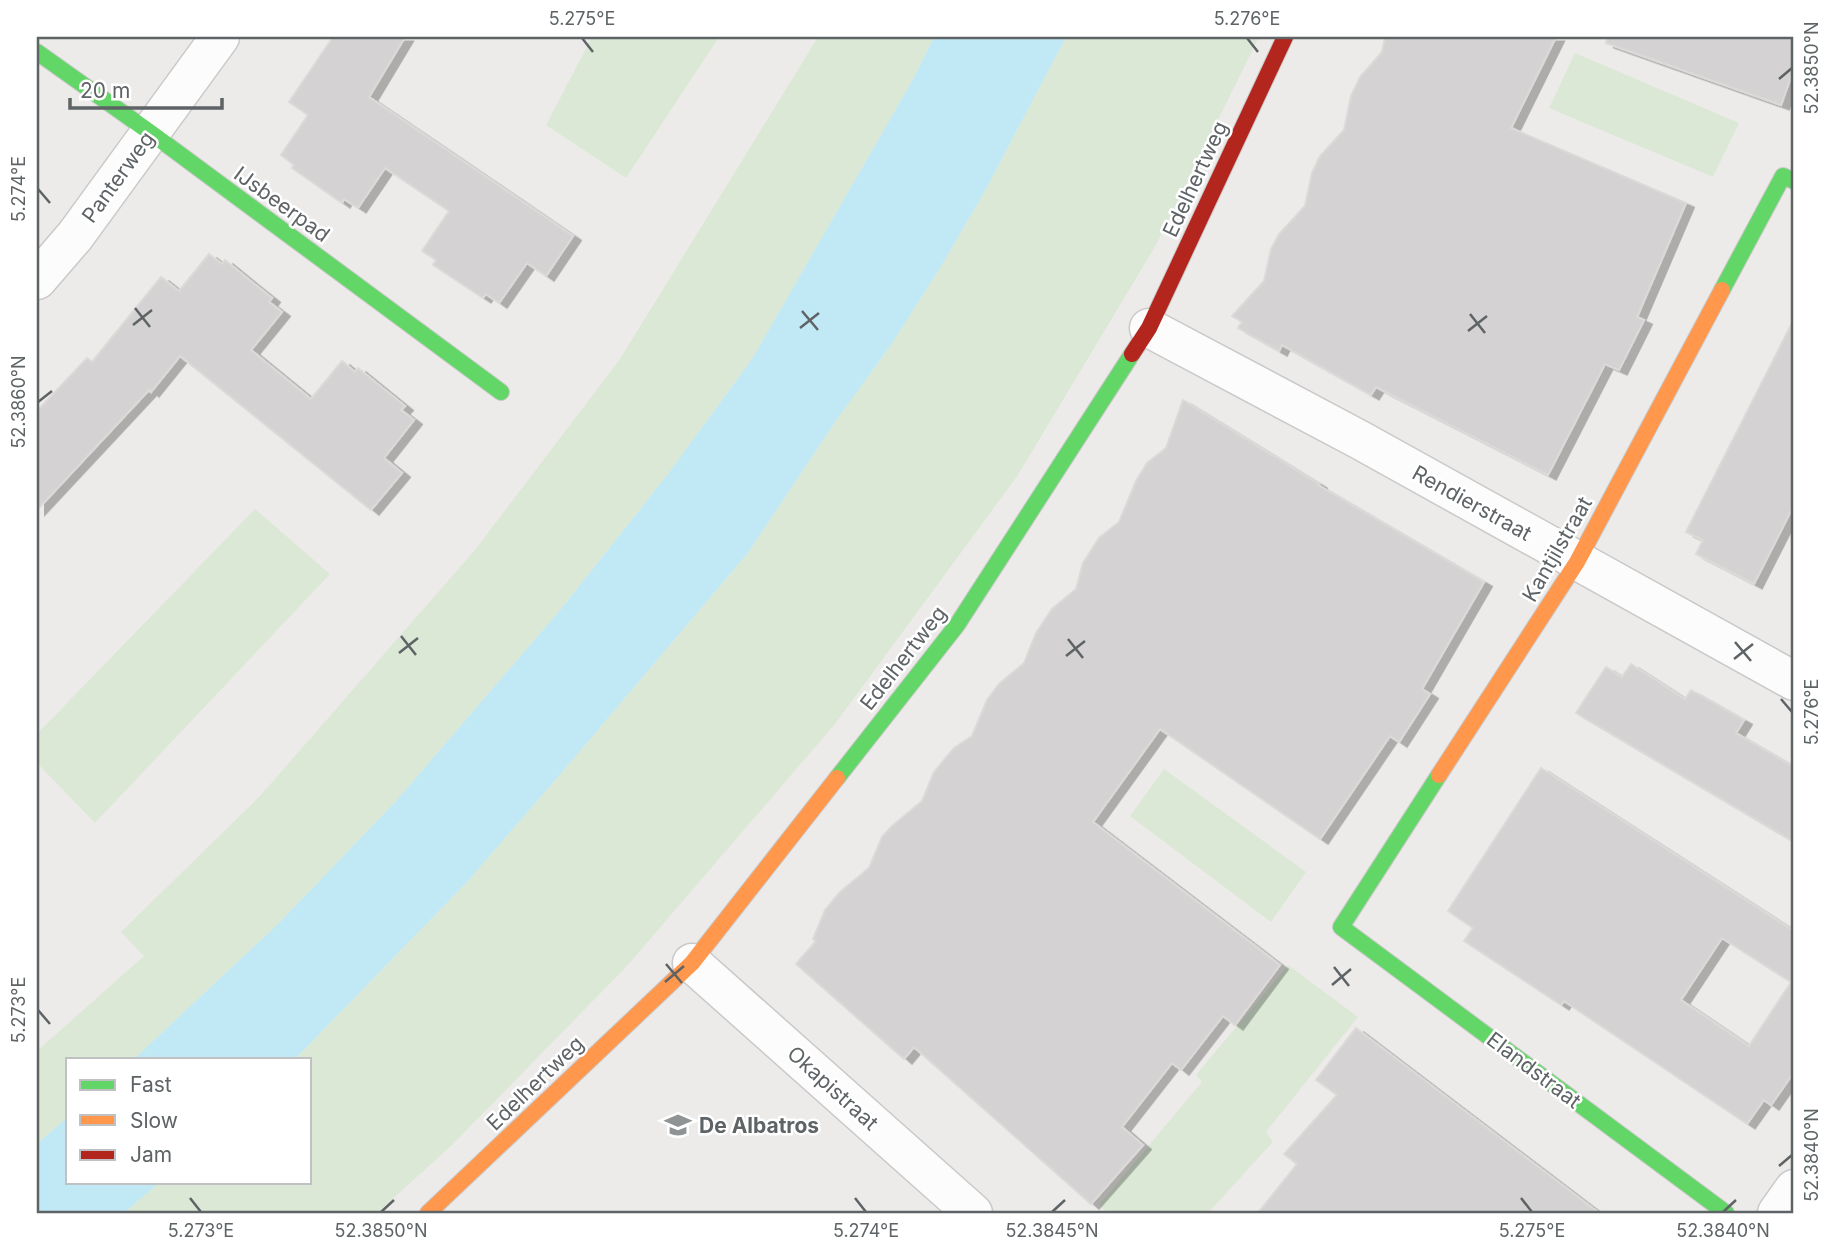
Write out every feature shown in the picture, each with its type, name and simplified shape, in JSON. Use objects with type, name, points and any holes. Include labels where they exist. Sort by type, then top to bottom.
[{"type":"street","name":"Panterweg","points":[[37,280],[75,236],[220,37]]},
{"type":"street","name":"Edelhertweg","points":[[428,1213],[692,963],[957,625],[1149,328],[1285,37]]},
{"type":"street","name":"IJsbeerpad","points":[[37,52],[501,392]]},
{"type":"street","name":"Kantjilstraat","points":[[1341,928],[1577,562],[1788,178]]},
{"type":"street","name":"Rendierstraat","points":[[1149,328],[1360,440],[1794,681]]},
{"type":"street","name":"Elandstraat","points":[[1341,928],[1726,1213]]},
{"type":"street","name":"Okapistraat","points":[[692,963],[973,1213]]},
{"type":"green space","points":[[592,37],[719,37],[626,178],[546,125]]},
{"type":"green space","points":[[818,37],[934,37],[912,81],[752,359],[668,474],[561,609],[396,801],[279,923],[135,1058],[66,1058],[66,1119],[37,1144],[37,1051],[144,956],[121,932],[260,796],[475,550],[620,359]]},
{"type":"green space","points":[[1066,37],[1259,37],[1156,245],[1018,475],[835,724],[627,966],[452,1145],[377,1213],[124,1213],[158,1184],[312,1184],[312,1058],[296,1058],[467,882],[747,554],[835,422],[891,345],[986,189]]},
{"type":"green space","points":[[1575,53],[1739,123],[1713,177],[1549,108]]},
{"type":"green space","points":[[255,509],[330,574],[95,823],[37,763],[37,734]]},
{"type":"green space","points":[[1164,769],[1306,872],[1271,922],[1130,816]]},
{"type":"green space","points":[[1288,965],[1358,1017],[1266,1132],[1273,1142],[1208,1213],[1108,1213],[1099,1205],[1202,1082],[1196,1075]]},
{"type":"water","points":[[934,37],[1066,37],[986,189],[943,263],[891,345],[835,422],[747,554],[467,882],[296,1058],[135,1058],[279,923],[396,801],[561,609],[668,474],[752,359],[912,81]]},
{"type":"water","points":[[66,1119],[66,1184],[158,1184],[124,1213],[37,1213],[37,1144]]},
{"type":"building","points":[[333,37],[405,37],[369,97],[573,236],[546,276],[527,263],[499,303],[486,294],[483,298],[433,265],[436,260],[422,251],[449,211],[385,168],[358,208],[344,199],[342,203],[292,168],[294,165],[281,155],[308,115],[289,102]]},
{"type":"building","points":[[1385,37],[1556,37],[1511,128],[1686,203],[1637,317],[1644,320],[1619,370],[1605,364],[1548,475],[1376,387],[1371,395],[1282,345],[1279,351],[1238,328],[1242,322],[1232,316],[1264,281],[1271,249],[1279,234],[1305,206],[1312,173],[1320,156],[1344,130],[1351,96],[1360,77],[1382,52]]},
{"type":"building","points":[[1607,37],[1794,37],[1794,68],[1781,105],[1606,43]]},
{"type":"building","points":[[209,254],[222,264],[225,260],[272,298],[269,302],[282,312],[251,350],[311,399],[342,361],[355,372],[358,368],[405,406],[401,410],[414,420],[384,458],[402,473],[371,510],[180,356],[151,392],[149,390],[37,510],[37,411],[87,358],[92,362],[161,277],[179,291]]},
{"type":"building","points":[[1794,319],[1794,505],[1754,584],[1696,554],[1703,540],[1686,532]]},
{"type":"building","points":[[1183,400],[1318,485],[1484,582],[1422,689],[1430,694],[1399,742],[1390,736],[1320,839],[1160,729],[1093,822],[1280,965],[1235,1025],[1223,1016],[1181,1070],[1172,1063],[1122,1127],[1143,1145],[1091,1204],[914,1047],[904,1059],[796,964],[816,941],[813,939],[825,910],[840,892],[869,868],[882,837],[922,801],[934,772],[954,748],[972,736],[987,700],[999,684],[1024,663],[1036,633],[1052,609],[1076,589],[1083,563],[1099,538],[1119,522],[1136,481],[1147,463],[1166,448]]},
{"type":"building","points":[[1631,664],[1685,699],[1691,690],[1744,720],[1736,733],[1794,767],[1794,842],[1576,713],[1606,667],[1622,677]]},
{"type":"building","points":[[1541,768],[1794,931],[1794,1072],[1771,1105],[1764,1100],[1747,1124],[1564,1001],[1561,1005],[1464,941],[1473,928],[1448,911]],"holes":[[[1722,938],[1791,982],[1749,1046],[1681,1000]]]},
{"type":"building","points":[[1356,1028],[1599,1213],[1258,1213],[1297,1164],[1284,1154],[1337,1095],[1316,1080]]},
{"type":"traffic: fast","points":[[37,52],[501,392]]},
{"type":"traffic: fast","points":[[1722,290],[1783,176],[1794,181]]},
{"type":"traffic: fast","points":[[837,778],[957,625],[1132,354]]},
{"type":"traffic: fast","points":[[1439,775],[1341,927],[1726,1213]]},
{"type":"traffic: slow","points":[[1439,775],[1577,562],[1722,290]]},
{"type":"traffic: slow","points":[[428,1213],[692,963],[837,778]]},
{"type":"traffic: jam","points":[[1132,354],[1149,328],[1285,37]]},
{"type":"place","name":"De Albatros","points":[[678,1125]]}]
